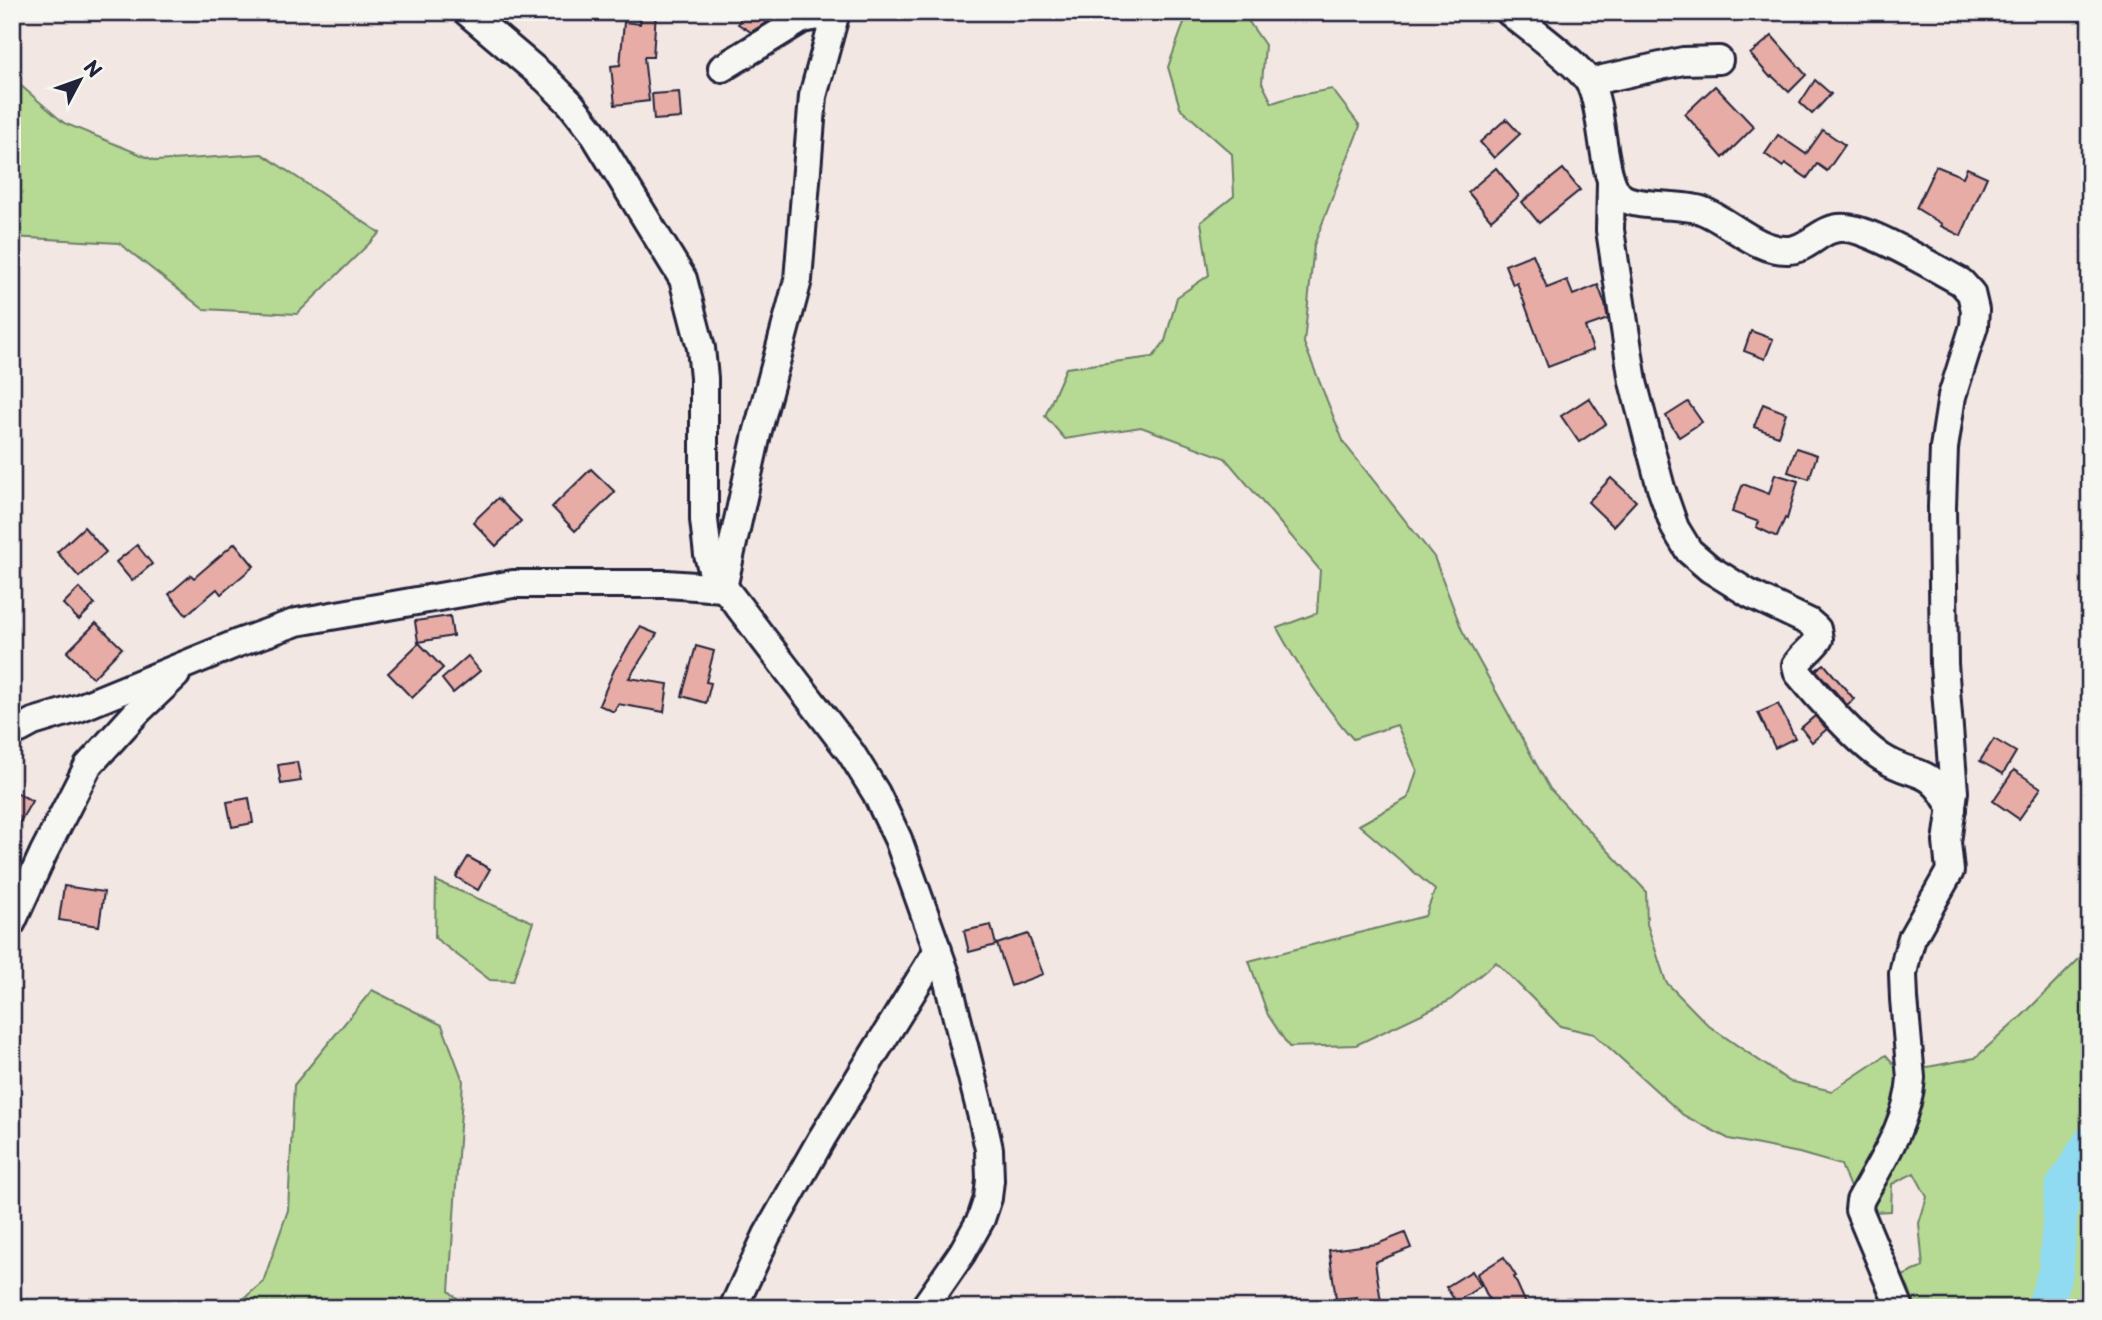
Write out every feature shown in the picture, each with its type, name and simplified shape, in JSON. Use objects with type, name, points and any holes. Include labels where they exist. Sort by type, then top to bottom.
[{"type":"street","points":[[467,12],[570,103],[592,131],[683,279],[702,348],[705,540],[713,573],[826,720],[876,793],[898,839],[938,950],[982,1117],[989,1149],[990,1180],[981,1219],[962,1253],[924,1308]]},
{"type":"street","points":[[1509,12],[1574,66],[1589,82],[1596,99],[1611,182],[1610,230],[1633,382],[1661,488],[1675,528],[1689,551],[1710,569],[1750,594],[1809,622],[1817,629],[1819,639],[1813,648],[1800,658],[1796,665],[1798,673],[1881,757],[1921,772],[1935,782],[1952,809]]},
{"type":"street","points":[[722,68],[802,19],[836,13],[813,96],[798,281],[757,434],[723,588]]},
{"type":"street","points":[[1589,82],[1683,61],[1720,60]]},
{"type":"street","points":[[1611,182],[1623,198],[1701,210],[1753,239],[1779,249],[1802,247],[1825,231],[1835,229],[1846,228],[1868,234],[1961,282],[1971,293],[1975,310],[1974,326],[1952,396],[1944,447],[1944,663],[1954,792],[1947,842],[1950,871],[1912,938],[1903,974],[1910,1090],[1899,1126],[1860,1201],[1859,1210],[1900,1308]]},
{"type":"street","points":[[15,731],[297,622],[513,584],[667,584],[723,588]]},
{"type":"street","points":[[12,922],[71,795],[88,766],[138,710],[188,664]]},
{"type":"street","points":[[733,1308],[767,1235],[822,1138],[938,950]]},
{"type":"green space","points":[[1188,12],[1242,12],[1265,45],[1262,83],[1272,103],[1332,89],[1360,126],[1314,245],[1304,343],[1344,443],[1434,557],[1462,630],[1550,789],[1646,891],[1647,924],[1666,982],[1709,1026],[1789,1081],[1832,1091],[1886,1055],[1901,1072],[1975,1058],[2023,1015],[2090,948],[2090,1308],[1910,1308],[1900,1277],[1923,1267],[1919,1223],[1927,1197],[1914,1173],[1892,1184],[1891,1211],[1871,1212],[1857,1205],[1841,1165],[1799,1153],[1729,1139],[1683,1115],[1594,1034],[1560,1026],[1496,962],[1449,1001],[1356,1045],[1289,1047],[1268,1015],[1249,961],[1425,916],[1435,890],[1359,825],[1408,798],[1417,770],[1397,725],[1353,739],[1294,657],[1277,628],[1317,613],[1320,570],[1225,458],[1141,427],[1065,439],[1045,416],[1066,368],[1153,357],[1165,341],[1177,297],[1209,275],[1201,222],[1234,196],[1232,154],[1180,108],[1168,67]]},
{"type":"green space","points":[[12,78],[64,123],[156,161],[262,154],[380,233],[297,314],[203,309],[119,243],[12,237]]},
{"type":"green space","points":[[436,881],[533,922],[513,981],[490,980],[435,938]]},
{"type":"green space","points":[[372,990],[442,1025],[463,1081],[449,1291],[468,1308],[233,1308],[263,1282],[288,1210],[294,1085]]},
{"type":"building","points":[[642,12],[656,12],[653,57],[644,57],[649,101],[615,105],[611,66],[620,65],[624,22],[640,24]]},
{"type":"building","points":[[744,12],[775,12],[772,19],[751,32],[738,24]]},
{"type":"building","points":[[1772,36],[1806,75],[1789,92],[1770,77],[1750,54]]},
{"type":"building","points":[[1815,80],[1831,94],[1812,114],[1800,103]]},
{"type":"building","points":[[1715,86],[1754,127],[1723,158],[1685,114]]},
{"type":"building","points":[[679,92],[681,118],[654,120],[652,94]]},
{"type":"building","points":[[1506,119],[1520,134],[1494,158],[1480,142]]},
{"type":"building","points":[[1823,130],[1845,145],[1827,171],[1817,164],[1807,178],[1785,163],[1783,167],[1765,154],[1778,135],[1806,154]]},
{"type":"building","points":[[1936,166],[1963,177],[1967,168],[1987,177],[1961,236],[1916,208]]},
{"type":"building","points":[[1496,168],[1519,196],[1491,220],[1468,192]]},
{"type":"building","points":[[1563,169],[1580,190],[1539,223],[1522,202]]},
{"type":"building","points":[[1533,254],[1547,288],[1567,280],[1573,295],[1598,285],[1608,319],[1585,327],[1593,350],[1548,367],[1517,283],[1513,285],[1505,265]]},
{"type":"building","points":[[1751,331],[1773,339],[1765,359],[1744,351]]},
{"type":"building","points":[[1589,398],[1606,424],[1579,442],[1561,416]]},
{"type":"building","points":[[1688,402],[1702,422],[1679,437],[1666,416]]},
{"type":"building","points":[[1763,404],[1786,413],[1778,436],[1754,427]]},
{"type":"building","points":[[1796,448],[1817,455],[1809,479],[1788,472]]},
{"type":"building","points":[[591,469],[615,492],[575,531],[552,507]]},
{"type":"building","points":[[1775,474],[1798,481],[1787,519],[1785,518],[1777,537],[1756,527],[1759,522],[1732,512],[1743,484],[1769,494]]},
{"type":"building","points":[[1611,478],[1636,501],[1613,526],[1588,502]]},
{"type":"building","points":[[498,498],[521,521],[496,546],[473,522]]},
{"type":"building","points":[[84,527],[106,552],[79,577],[57,552]]},
{"type":"building","points":[[235,543],[254,566],[221,594],[217,589],[186,615],[169,594],[191,575],[194,578]]},
{"type":"building","points":[[137,545],[152,564],[132,581],[116,562]]},
{"type":"building","points":[[79,588],[95,604],[79,620],[63,604]]},
{"type":"building","points":[[450,616],[453,636],[418,642],[415,621]]},
{"type":"building","points":[[96,623],[122,648],[93,678],[67,652]]},
{"type":"building","points":[[640,627],[657,634],[629,678],[668,684],[664,712],[618,704],[614,712],[599,705],[614,670]]},
{"type":"building","points":[[419,643],[443,668],[412,698],[388,673]]},
{"type":"building","points":[[696,646],[714,651],[706,682],[711,683],[706,703],[682,696]]},
{"type":"building","points":[[468,656],[480,671],[453,693],[442,679]]},
{"type":"building","points":[[1824,664],[1854,699],[1847,705],[1816,670]]},
{"type":"building","points":[[1778,704],[1795,738],[1775,748],[1758,713]]},
{"type":"building","points":[[1815,716],[1827,729],[1812,742],[1801,728]]},
{"type":"building","points":[[1994,739],[2016,752],[2003,774],[1980,761]]},
{"type":"building","points":[[297,762],[301,781],[281,784],[278,765]]},
{"type":"building","points":[[2014,770],[2041,788],[2019,819],[1993,801]]},
{"type":"building","points":[[12,790],[32,801],[12,836]]},
{"type":"building","points":[[249,798],[253,823],[232,827],[227,802]]},
{"type":"building","points":[[468,857],[490,869],[478,890],[456,877]]},
{"type":"building","points":[[64,886],[104,892],[99,926],[59,920]]},
{"type":"building","points":[[991,925],[996,945],[969,952],[964,931]]},
{"type":"building","points":[[1028,934],[1043,974],[1011,986],[997,944]]},
{"type":"building","points":[[1405,1233],[1411,1248],[1375,1262],[1382,1308],[1353,1308],[1357,1297],[1336,1299],[1329,1250],[1377,1244]]},
{"type":"building","points":[[1504,1257],[1516,1276],[1514,1277],[1528,1308],[1493,1308],[1477,1274]]},
{"type":"building","points":[[1472,1271],[1481,1286],[1456,1302],[1446,1287]]},
{"type":"waterway","points":[[2044,1308],[2056,1270],[2062,1188],[2090,1143]]}]
